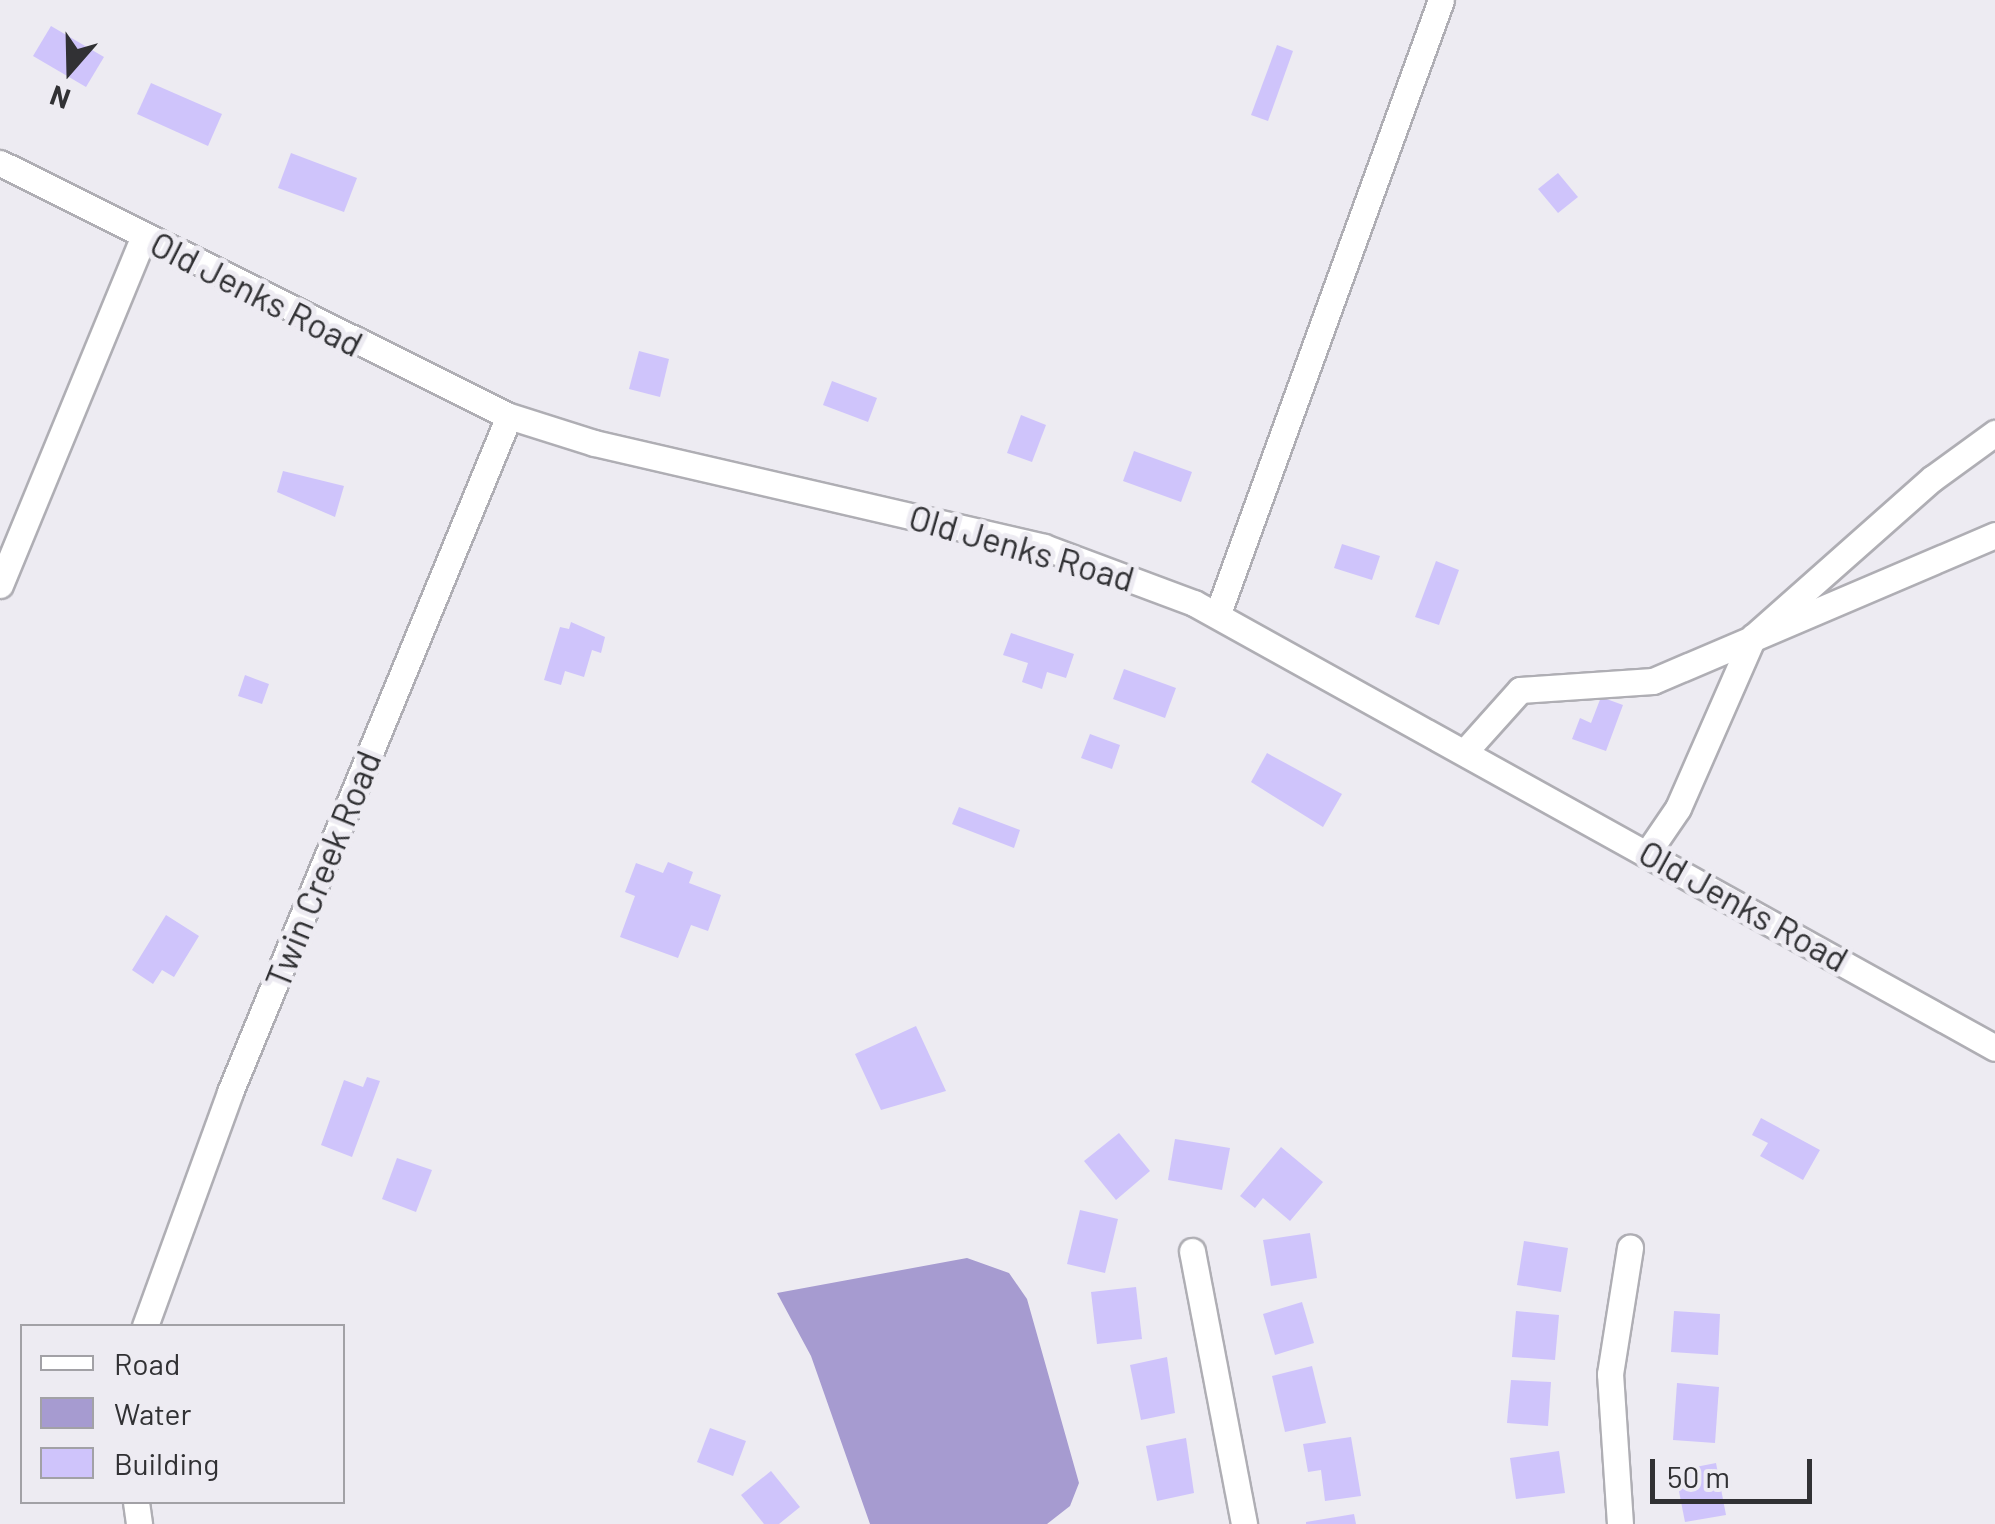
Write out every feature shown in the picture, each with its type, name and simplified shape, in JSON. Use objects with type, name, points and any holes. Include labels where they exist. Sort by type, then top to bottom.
[{"type":"street","points":[[1218,613],[1441,0]]},
{"type":"street","name":"Old Jenks Road","points":[[0,163],[509,416],[1044,547],[1218,613],[1468,748],[1995,1048]]},
{"type":"street","points":[[0,585],[144,236]]},
{"type":"street","name":"Twin Creek Road","points":[[146,1324],[224,1108],[509,416]]},
{"type":"street","points":[[1648,852],[1678,808],[1753,637],[1932,478],[1995,433]]},
{"type":"street","points":[[1468,748],[1520,690],[1652,681],[1995,535]]},
{"type":"street","points":[[1620,1524],[1610,1374],[1630,1248]]},
{"type":"street","points":[[1192,1251],[1244,1524]]},
{"type":"water","points":[[967,1258],[1009,1273],[1027,1299],[1079,1483],[1070,1506],[1047,1524],[870,1524],[811,1356],[777,1293]]},
{"type":"building","points":[[51,26],[104,57],[86,87],[33,56]]},
{"type":"building","points":[[1277,45],[1293,51],[1268,121],[1251,115]]},
{"type":"building","points":[[151,83],[222,114],[208,146],[137,114]]},
{"type":"building","points":[[291,153],[357,178],[344,212],[278,188]]},
{"type":"building","points":[[1558,173],[1578,197],[1558,213],[1538,189]]},
{"type":"building","points":[[639,351],[669,359],[660,397],[629,389]]},
{"type":"building","points":[[832,381],[877,398],[868,422],[823,405]]},
{"type":"building","points":[[1021,415],[1046,425],[1032,462],[1007,453]]},
{"type":"building","points":[[1134,451],[1192,472],[1181,502],[1123,481]]},
{"type":"building","points":[[283,471],[344,486],[335,517],[277,492]]},
{"type":"building","points":[[1342,544],[1380,556],[1372,580],[1334,568]]},
{"type":"building","points":[[1436,561],[1459,570],[1439,625],[1415,617]]},
{"type":"building","points":[[571,622],[605,637],[601,653],[592,650],[584,677],[565,671],[561,685],[544,680],[560,627],[569,629]]},
{"type":"building","points":[[1011,633],[1074,654],[1066,678],[1047,672],[1042,689],[1022,682],[1028,663],[1003,655]]},
{"type":"building","points":[[1124,669],[1176,688],[1165,718],[1113,699]]},
{"type":"building","points":[[245,675],[269,684],[262,704],[238,696]]},
{"type":"building","points":[[1601,697],[1623,705],[1606,751],[1572,739],[1580,718],[1591,723]]},
{"type":"building","points":[[1090,734],[1120,745],[1112,769],[1081,758]]},
{"type":"building","points":[[1267,753],[1342,794],[1323,827],[1251,782]]},
{"type":"building","points":[[959,807],[1020,830],[1014,848],[952,824]]},
{"type":"building","points":[[668,862],[693,872],[689,883],[721,895],[708,931],[691,925],[678,958],[620,937],[635,896],[625,892],[636,863],[663,873]]},
{"type":"building","points":[[166,915],[199,936],[174,977],[162,970],[153,984],[132,970]]},
{"type":"building","points":[[916,1026],[946,1091],[881,1110],[855,1054]]},
{"type":"building","points":[[367,1077],[380,1081],[352,1157],[321,1145],[344,1080],[363,1087]]},
{"type":"building","points":[[1761,1118],[1820,1150],[1803,1180],[1760,1156],[1768,1143],[1752,1135]]},
{"type":"building","points":[[1119,1133],[1150,1171],[1116,1200],[1084,1161]]},
{"type":"building","points":[[1175,1139],[1230,1148],[1222,1190],[1168,1180]]},
{"type":"building","points":[[1281,1147],[1323,1182],[1290,1221],[1263,1198],[1255,1208],[1240,1196]]},
{"type":"building","points":[[397,1158],[432,1170],[416,1212],[382,1199]]},
{"type":"building","points":[[1080,1210],[1118,1219],[1105,1273],[1067,1264]]},
{"type":"building","points":[[1310,1233],[1317,1278],[1271,1286],[1263,1240]]},
{"type":"building","points":[[1524,1241],[1568,1248],[1561,1292],[1517,1285]]},
{"type":"building","points":[[1136,1287],[1142,1339],[1097,1344],[1091,1292]]},
{"type":"building","points":[[1302,1302],[1314,1343],[1275,1355],[1263,1314]]},
{"type":"building","points":[[1516,1311],[1559,1315],[1555,1360],[1512,1357]]},
{"type":"building","points":[[1674,1311],[1720,1314],[1718,1355],[1671,1352]]},
{"type":"building","points":[[1167,1357],[1175,1413],[1141,1420],[1130,1365]]},
{"type":"building","points":[[1312,1366],[1326,1423],[1285,1432],[1272,1376]]},
{"type":"building","points":[[1511,1380],[1551,1382],[1548,1426],[1507,1423]]},
{"type":"building","points":[[1677,1383],[1719,1387],[1715,1443],[1673,1440]]},
{"type":"building","points":[[710,1428],[746,1441],[733,1476],[697,1462]]},
{"type":"building","points":[[1351,1437],[1361,1496],[1325,1501],[1321,1470],[1308,1472],[1303,1444]]},
{"type":"building","points":[[1186,1438],[1194,1493],[1157,1501],[1146,1446]]},
{"type":"building","points":[[1559,1451],[1565,1493],[1516,1499],[1510,1458]]},
{"type":"building","points":[[1716,1463],[1726,1515],[1685,1522],[1675,1471]]},
{"type":"building","points":[[771,1471],[800,1507],[779,1524],[764,1524],[741,1495]]},
{"type":"building","points":[[1354,1514],[1356,1524],[1306,1524],[1306,1522]]}]
